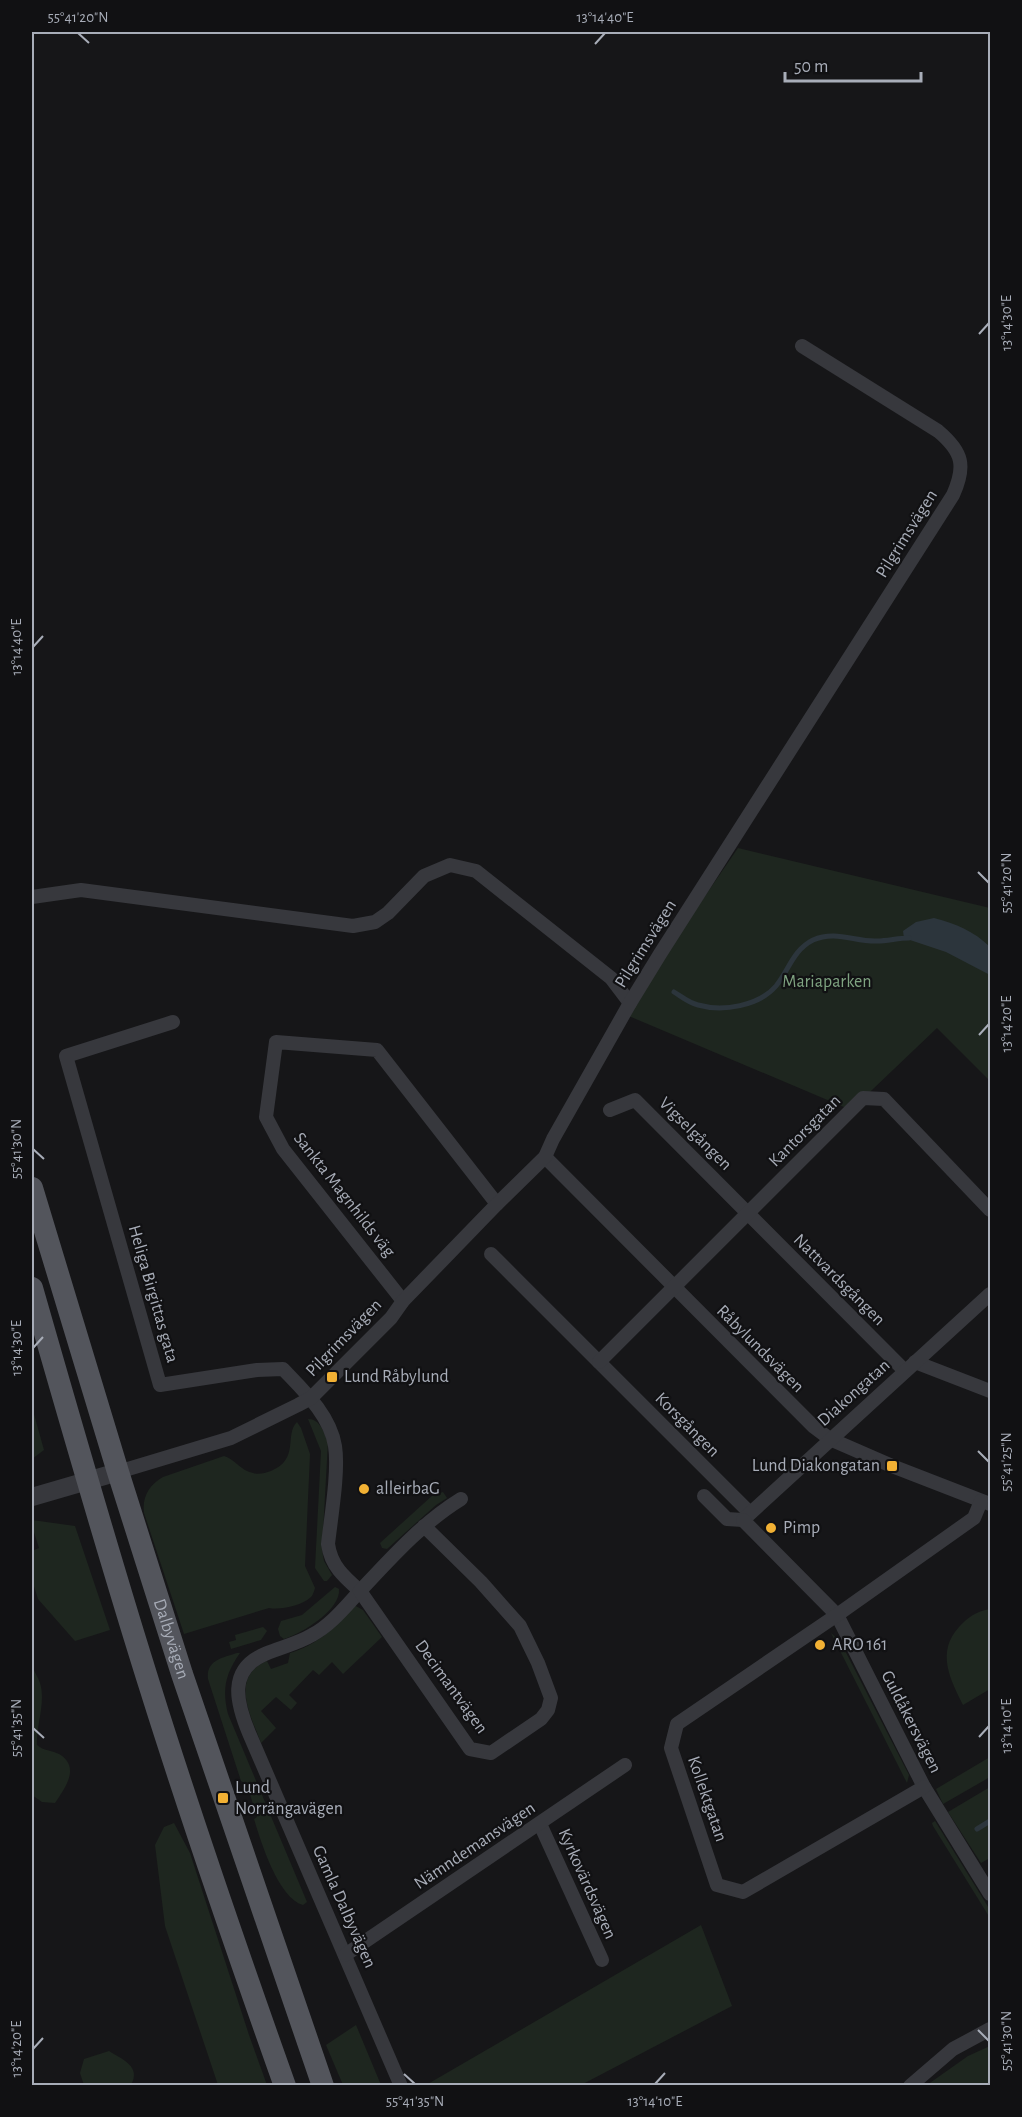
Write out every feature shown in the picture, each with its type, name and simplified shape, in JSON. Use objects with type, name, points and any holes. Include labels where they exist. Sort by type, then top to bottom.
[{"type":"main road","name":"Dalbyvägen","points":[[32,1188],[118,1473],[200,1730],[323,2085]]},
{"type":"main road","name":"Dalbyvägen","points":[[32,1288],[87,1482],[154,1700],[245,1974],[285,2085]]},
{"type":"street","name":"Pilgrimsvägen","points":[[118,1473],[231,1438],[310,1398],[391,1318],[403,1301],[545,1157],[630,1003],[953,495],[960,481],[962,470],[961,460],[950,441],[938,431],[802,346]]},
{"type":"street","points":[[32,897],[81,890],[353,926],[375,922],[388,913],[424,876],[450,865],[476,871],[611,978],[630,1003]]},
{"type":"street","name":"Heliga Birgittas gata","points":[[172,1022],[66,1056],[160,1385],[257,1370],[283,1369],[310,1398]]},
{"type":"street","name":"Sankta Magnhilds väg","points":[[403,1301],[283,1149],[266,1117],[276,1042],[377,1050],[497,1204]]},
{"type":"street","name":"Kantorsgatan","points":[[673,1288],[863,1098],[884,1099],[990,1210]]},
{"type":"street","name":"Vigselgången","points":[[610,1110],[634,1100],[748,1214]]},
{"type":"street","name":"Råbylundsvägen","points":[[545,1157],[804,1419],[830,1439],[986,1503]]},
{"type":"street","name":"Nattvardsgången","points":[[748,1214],[910,1367]]},
{"type":"street","name":"Korsgången","points":[[491,1254],[747,1516]]},
{"type":"street","points":[[599,1362],[673,1288]]},
{"type":"street","name":"Diakongatan","points":[[747,1516],[990,1294]]},
{"type":"street","points":[[910,1367],[990,1391]]},
{"type":"street","points":[[310,1398],[329,1429],[335,1444],[336,1462],[328,1544],[330,1554],[340,1574],[360,1591]]},
{"type":"street","points":[[32,1497],[118,1473]]},
{"type":"street","points":[[704,1497],[727,1519],[747,1516]]},
{"type":"street","name":"Gamla Dalbyvägen","points":[[401,2085],[249,1733],[237,1696],[240,1680],[250,1663],[262,1655],[315,1634],[328,1624],[424,1526],[440,1512],[461,1499]]},
{"type":"street","name":"Kollektgatan","points":[[924,1787],[743,1892],[717,1885],[671,1748],[677,1724],[974,1518],[986,1503]]},
{"type":"street","name":"Guldåkersvägen","points":[[747,1516],[837,1615],[924,1787],[990,1894]]},
{"type":"street","name":"Decimantvägen","points":[[360,1591],[470,1749],[491,1754],[541,1719],[548,1710],[550,1698],[538,1663],[520,1626],[481,1582],[424,1526]]},
{"type":"street","name":"Nämndemansvägen","points":[[345,1955],[540,1824],[613,1778],[624,1766]]},
{"type":"street","name":"Kyrkovärdsvägen","points":[[540,1824],[602,1960]]},
{"type":"street","points":[[910,2085],[952,2049],[990,2029]]},
{"type":"green space","name":"Mariaparken","points":[[738,848],[990,908],[990,1081],[937,1028],[851,1110],[624,1014]]},
{"type":"green space","points":[[32,1407],[44,1450],[32,1459]]},
{"type":"green space","points":[[308,1419],[319,1424],[328,1442],[322,1550],[324,1561],[332,1575],[327,1581],[324,1581],[315,1568],[321,1451]]},
{"type":"green space","points":[[297,1422],[310,1454],[305,1566],[315,1588],[311,1597],[296,1605],[269,1608],[184,1634],[144,1513],[144,1502],[148,1492],[163,1477],[224,1456],[241,1468],[255,1474],[271,1471],[280,1466],[289,1454],[293,1427]]},
{"type":"green space","points":[[443,1492],[447,1498],[387,1549],[382,1548],[380,1543],[433,1495]]},
{"type":"green space","points":[[32,1520],[75,1526],[110,1630],[75,1641],[38,1599],[32,1580],[32,1551],[39,1548]]},
{"type":"green space","points":[[335,1587],[339,1589],[338,1597],[327,1613],[300,1632],[284,1639],[280,1636],[278,1629],[281,1621],[302,1615]]},
{"type":"green space","points":[[354,1605],[363,1610],[382,1637],[343,1674],[332,1662],[319,1675],[313,1670],[289,1695],[297,1703],[291,1710],[276,1697],[261,1711],[276,1728],[261,1743],[246,1698],[249,1677],[255,1668],[267,1661],[271,1669],[288,1663],[290,1653],[300,1650],[326,1634]]},
{"type":"green space","points":[[990,1609],[990,1689],[963,1705],[950,1675],[948,1646],[952,1636],[966,1620]]},
{"type":"green space","points":[[263,1627],[267,1631],[261,1640],[231,1649],[229,1642],[236,1640],[235,1635]]},
{"type":"green space","points":[[831,1633],[840,1641],[909,1775],[907,1783]]},
{"type":"green space","points":[[240,1653],[226,1682],[225,1697],[228,1714],[307,1902],[303,1905],[294,1900],[278,1881],[266,1854],[254,1819],[257,1817],[247,1785],[241,1781],[208,1679],[212,1664],[221,1658]]},
{"type":"green space","points":[[32,1666],[42,1691],[37,1745],[59,1754],[66,1759],[69,1765],[69,1778],[55,1803],[42,1802],[32,1795]]},
{"type":"green space","points":[[990,1757],[990,1777],[943,1804],[936,1789]]},
{"type":"green space","points":[[990,1787],[990,1858],[981,1863],[948,1812]]},
{"type":"green space","points":[[935,1821],[990,1910],[990,1918],[933,1826],[932,1823]]},
{"type":"green space","points":[[174,1823],[190,1853],[267,2085],[218,2085],[165,1926],[155,1845],[164,1827]]},
{"type":"green space","points":[[701,1925],[732,2006],[581,2085],[426,2085]]},
{"type":"green space","points":[[356,2025],[381,2085],[343,2085],[326,2045]]},
{"type":"green space","points":[[990,2046],[990,2085],[927,2085],[968,2056]]},
{"type":"green space","points":[[109,2051],[132,2068],[134,2078],[131,2085],[84,2085],[80,2073],[84,2059]]},
{"type":"shaded area","points":[[934,918],[964,929],[990,947],[990,975],[946,952],[904,938],[903,931],[916,922]]},
{"type":"waterway","points":[[674,992],[698,1005],[718,1008],[740,1006],[769,993],[781,980],[796,955],[813,940],[830,936],[869,941],[909,938]]},
{"type":"waterway","points":[[977,1829],[990,1821]]},
{"type":"place","name":"Lund Råbylund","points":[[332,1377]]},
{"type":"place","name":"Lund Diakongatan","points":[[892,1466]]},
{"type":"place","name":"alleirbaG","points":[[364,1489]]},
{"type":"place","name":"Pimp","points":[[771,1528]]},
{"type":"place","name":"ARO 161","points":[[820,1645]]},
{"type":"place","name":"Lund Norrängavägen","points":[[223,1798]]}]
